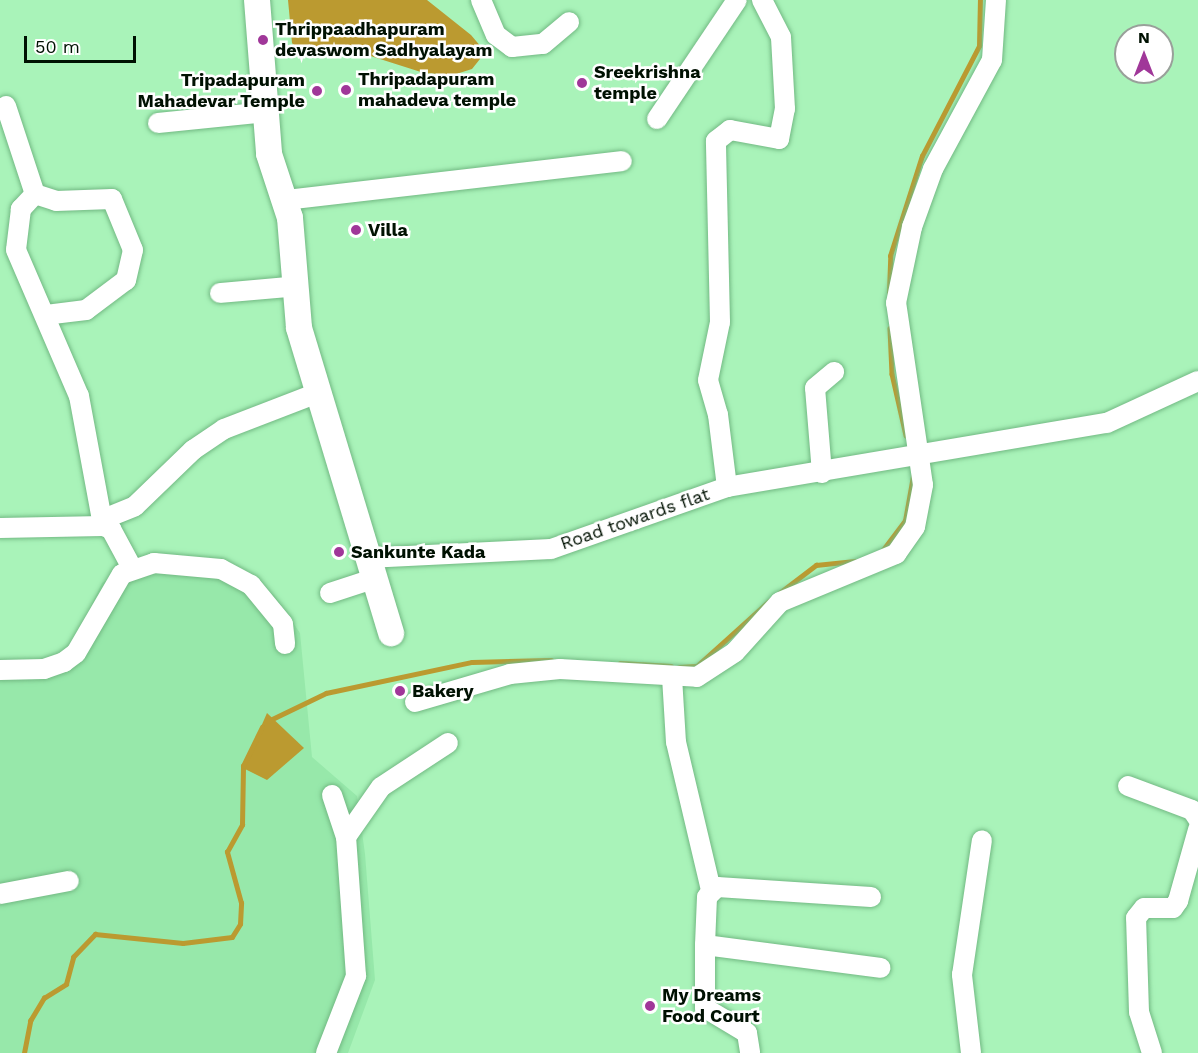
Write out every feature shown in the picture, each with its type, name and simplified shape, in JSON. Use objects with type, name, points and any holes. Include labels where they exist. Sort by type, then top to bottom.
[{"type":"main road","points":[[257,0],[269,154],[286,200],[297,286],[299,328],[391,633]]},
{"type":"street","points":[[481,0],[496,35],[512,46],[543,44],[569,22]]},
{"type":"street","points":[[657,119],[737,0]]},
{"type":"street","name":"Road towards flat","points":[[330,593],[370,569],[551,549],[727,487],[718,415],[708,380],[720,322],[719,134],[730,130],[779,139],[785,109],[781,37],[762,0]]},
{"type":"street","points":[[416,702],[510,674],[560,669],[672,677],[712,670],[780,602],[806,587],[896,555],[915,527],[923,485],[896,303],[912,227],[933,169],[992,60],[996,0]]},
{"type":"street","points":[[6,106],[35,194]]},
{"type":"street","points":[[158,123],[266,112]]},
{"type":"street","points":[[286,200],[622,161]]},
{"type":"street","points":[[35,194],[21,209],[8,252],[46,315],[79,396],[103,526]]},
{"type":"street","points":[[35,194],[56,201],[112,199],[133,250],[126,280],[86,310],[46,315]]},
{"type":"street","points":[[220,293],[297,286]]},
{"type":"street","points":[[822,473],[815,388],[834,372]]},
{"type":"street","points":[[727,487],[897,462],[1107,423],[1198,381]]},
{"type":"street","points":[[103,526],[106,518],[135,506],[193,450],[224,429],[320,392]]},
{"type":"street","points":[[0,528],[103,526],[111,529],[132,568]]},
{"type":"street","points":[[0,670],[49,668],[76,653],[111,586],[132,568],[166,563],[229,572],[261,592],[283,624],[285,644]]},
{"type":"street","points":[[672,677],[676,742],[711,890],[705,945],[705,1008],[747,1033],[750,1053]]},
{"type":"street","points":[[346,837],[381,787],[448,743]]},
{"type":"street","points":[[1128,786],[1192,810],[1198,819]]},
{"type":"street","points":[[326,1053],[356,976],[346,837],[332,795]]},
{"type":"street","points":[[1152,1053],[1139,1012],[1136,918],[1144,908],[1173,908],[1178,902],[1198,830]]},
{"type":"street","points":[[971,1053],[962,975],[982,840]]},
{"type":"street","points":[[0,894],[69,881]]},
{"type":"street","points":[[711,890],[725,886],[871,897]]},
{"type":"street","points":[[705,945],[881,969]]},
{"type":"shaded area","points":[[288,0],[427,0],[471,35],[482,48],[480,59],[472,69],[453,75],[424,73],[358,52],[301,54],[292,43]]},
{"type":"shaded area","points":[[145,557],[240,577],[274,595],[300,633],[312,757],[357,796],[365,854],[375,980],[348,1053],[0,1053],[0,666],[67,657],[102,583]]},
{"type":"shaded area","points":[[267,713],[304,748],[267,780],[243,768]]},
{"type":"waterway","points":[[889,293],[890,256],[922,156],[979,46],[980,0]]},
{"type":"waterway","points":[[890,328],[892,374],[906,435]]},
{"type":"waterway","points":[[882,551],[905,521],[913,476]]},
{"type":"waterway","points":[[778,594],[816,565],[855,561]]},
{"type":"waterway","points":[[679,667],[697,666],[769,601]]},
{"type":"waterway","points":[[268,721],[326,693],[472,662],[551,660]]},
{"type":"waterway","points":[[620,663],[671,666]]},
{"type":"waterway","points":[[24,1053],[30,1021],[44,998],[66,984],[73,957],[95,934],[183,943],[232,937],[240,924],[241,903],[227,852],[242,825],[243,766],[262,727]]},
{"type":"place","name":"Thrippaadhapuram devaswom Sadhyalayam","points":[[263,40]]},
{"type":"place","name":"Sreekrishna temple","points":[[582,83]]},
{"type":"place","name":"Thripadapuram mahadeva temple","points":[[346,90]]},
{"type":"place","name":"Tripadapuram Mahadevar Temple","points":[[317,91]]},
{"type":"place","name":"Villa","points":[[356,230]]},
{"type":"place","name":"Sankunte Kada","points":[[339,552]]},
{"type":"place","name":"Bakery","points":[[400,691]]},
{"type":"place","name":"My Dreams Food Court","points":[[650,1006]]}]
